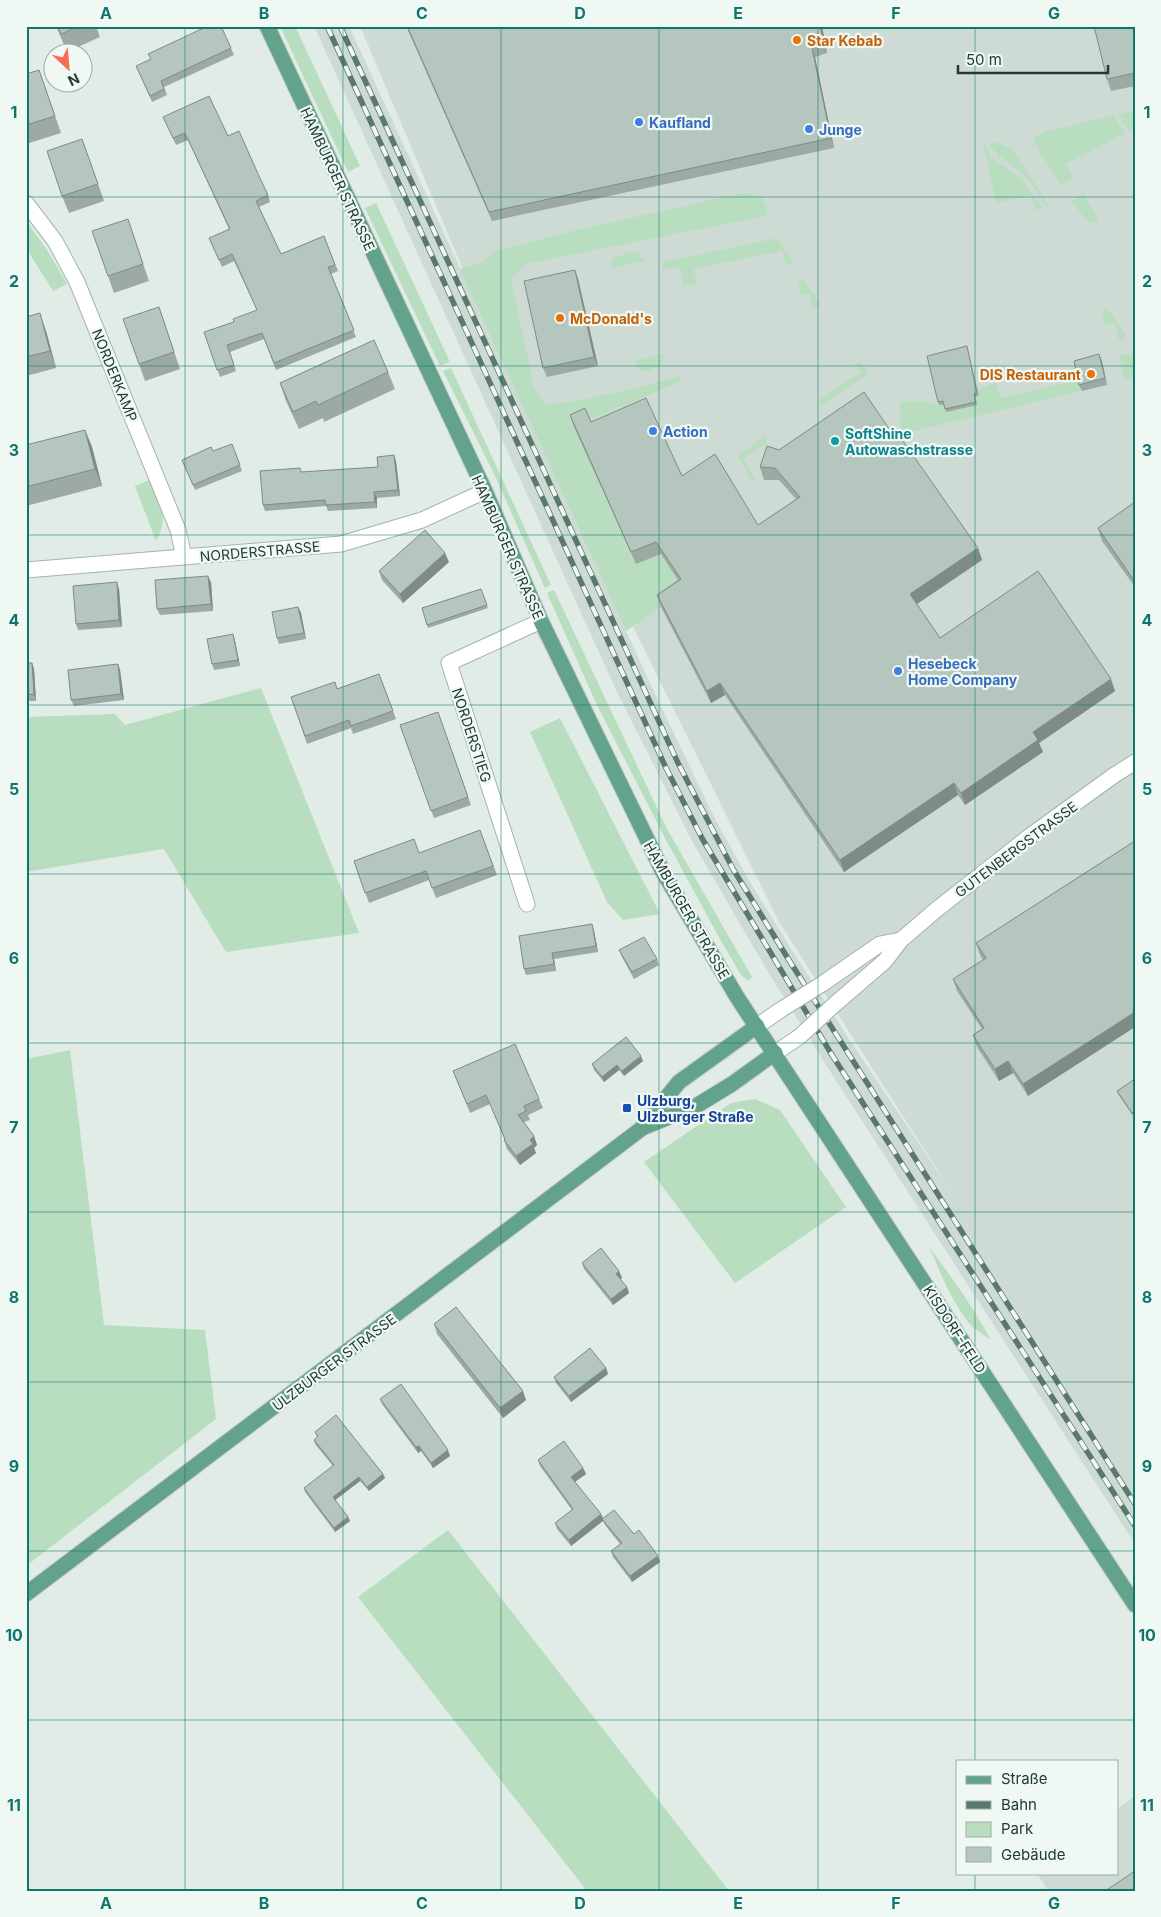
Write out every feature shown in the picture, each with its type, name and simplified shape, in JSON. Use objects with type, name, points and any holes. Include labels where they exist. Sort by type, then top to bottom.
[{"type":"main road","name":"HAMBURGER STRASSE","points":[[267,26],[485,491],[541,621],[663,872],[737,997],[775,1053]]},
{"type":"main road","name":"ULZBURGER STRASSE","points":[[26,1594],[641,1129],[679,1082],[757,1026]]},
{"type":"main road","name":"ULZBURGER STRASSE","points":[[641,1129],[696,1106],[732,1084],[775,1053]]},
{"type":"main road","name":"KISDORF-FELD","points":[[775,1053],[1135,1605]]},
{"type":"street","name":"NORDERKAMP","points":[[26,203],[55,241],[78,282],[178,530],[184,557]]},
{"type":"street","name":"NORDERSTRASSE","points":[[26,570],[341,544],[422,520],[485,491]]},
{"type":"street","name":"NORDERSTIEG","points":[[527,904],[448,663],[541,621]]},
{"type":"street","name":"GUTENBERGSTRASSE","points":[[775,1053],[799,1037],[885,961],[901,940],[936,910],[1030,836],[1135,762]]},
{"type":"street","name":"GUTENBERGSTRASSE","points":[[757,1026],[880,944],[901,940]]},
{"type":"shaded area","points":[[314,26],[349,26],[489,331],[360,26],[1135,26],[1135,1544],[768,972],[693,843],[617,692]],"holes":[[[521,400],[779,922],[954,1196],[797,958],[751,884],[714,817],[648,679]]]},
{"type":"shaded area","points":[[1135,1796],[1135,1891],[1048,1891],[1038,1874],[1118,1874],[1118,1808]]},
{"type":"green space","points":[[280,26],[295,26],[360,166],[348,172]]},
{"type":"green space","points":[[1135,111],[1135,128],[1129,131],[1118,114]]},
{"type":"green space","points":[[1113,115],[1125,133],[1066,164],[1074,178],[1063,184],[1060,183],[1038,149],[1034,138],[1044,132]]},
{"type":"green space","points":[[984,142],[990,156],[1019,177],[1043,208],[1035,210],[1032,195],[996,203]]},
{"type":"green space","points":[[995,142],[1012,149],[1049,206],[1047,207],[1032,184],[1021,172],[995,152],[990,143]]},
{"type":"green space","points":[[751,193],[762,197],[767,210],[766,216],[526,264],[511,279],[534,387],[544,404],[562,403],[624,391],[680,376],[681,381],[574,427],[636,564],[661,554],[686,590],[626,631],[460,269],[482,262],[493,252],[568,232],[733,195]]},
{"type":"green space","points":[[1084,194],[1099,220],[1089,224],[1072,201]]},
{"type":"green space","points":[[376,203],[450,362],[440,366],[365,208]]},
{"type":"green space","points":[[26,222],[47,250],[67,284],[53,291],[26,248]]},
{"type":"green space","points":[[777,238],[793,261],[793,264],[786,265],[782,251],[694,269],[697,284],[684,286],[679,266],[663,270],[662,262]]},
{"type":"green space","points":[[631,252],[639,253],[645,261],[611,268],[612,258]]},
{"type":"green space","points":[[798,280],[804,280],[822,305],[821,307],[813,309],[809,294],[801,295]]},
{"type":"green space","points":[[1108,309],[1126,338],[1119,340],[1115,323],[1105,325],[1102,310]]},
{"type":"green space","points":[[1135,353],[1135,378],[1124,380],[1119,356]]},
{"type":"green space","points":[[664,354],[662,365],[648,372],[639,369],[634,361]]},
{"type":"green space","points":[[860,361],[869,373],[824,404],[818,403],[817,401],[861,372],[855,364]]},
{"type":"green space","points":[[451,368],[551,585],[545,588],[496,478],[443,371]]},
{"type":"green space","points":[[1079,380],[1082,391],[901,434],[899,404],[901,402],[923,401],[944,405],[946,412],[976,405],[975,397],[979,396],[977,390],[996,382],[1000,398]]},
{"type":"green space","points":[[767,435],[767,443],[743,459],[756,479],[753,482],[737,456]]},
{"type":"green space","points":[[149,480],[163,517],[156,541],[135,486]]},
{"type":"green space","points":[[554,590],[667,829],[752,977],[748,981],[741,975],[720,939],[665,838],[596,703],[547,593]]},
{"type":"green space","points":[[261,688],[359,933],[226,952],[164,849],[26,872],[26,717],[115,714],[125,725]]},
{"type":"green space","points":[[560,718],[660,914],[623,920],[607,902],[530,732]]},
{"type":"green space","points":[[70,1050],[104,1325],[205,1330],[216,1419],[26,1566],[26,1059]]},
{"type":"green space","points":[[755,1099],[780,1110],[846,1207],[735,1283],[644,1162],[731,1103]]},
{"type":"green space","points":[[929,1247],[962,1292],[991,1340],[969,1323],[957,1306]]},
{"type":"green space","points":[[448,1530],[729,1891],[587,1891],[358,1597]]},
{"type":"building","points":[[57,26],[79,26],[61,34]]},
{"type":"building","points":[[208,26],[221,26],[231,48],[161,81],[164,89],[150,96],[136,66],[151,59],[148,54]]},
{"type":"building","name":"Kaufland","points":[[407,26],[820,26],[824,44],[812,48],[831,138],[489,212]]},
{"type":"building","points":[[1094,26],[1135,26],[1135,73],[1107,79]]},
{"type":"building","points":[[39,70],[42,79],[42,92],[47,92],[55,116],[26,125],[26,74]]},
{"type":"building","points":[[209,96],[228,136],[239,131],[268,195],[256,201],[281,254],[324,236],[335,265],[328,267],[354,330],[274,363],[262,333],[227,345],[234,365],[217,370],[204,332],[234,322],[233,319],[257,310],[232,254],[219,260],[209,238],[230,229],[185,133],[173,138],[163,117]]},
{"type":"building","points":[[82,139],[98,184],[62,196],[47,151]]},
{"type":"building","points":[[128,219],[143,264],[108,276],[92,231]]},
{"type":"building","name":"McDonald's","points":[[575,270],[594,357],[543,368],[524,281]]},
{"type":"building","points":[[159,307],[174,352],[139,364],[123,319]]},
{"type":"building","points":[[40,313],[50,351],[26,357],[26,317]]},
{"type":"building","points":[[374,340],[388,372],[318,405],[316,401],[293,412],[280,383]]},
{"type":"building","points":[[967,346],[977,393],[974,394],[976,402],[945,409],[943,401],[938,402],[927,356]]},
{"type":"building","name":"DIS Restaurant","points":[[1099,354],[1105,378],[1079,385],[1074,361]]},
{"type":"building","name":"Hesebeck Home Company","points":[[864,392],[892,433],[896,431],[978,548],[910,594],[940,638],[1038,571],[1111,679],[1033,732],[1038,740],[961,793],[954,783],[840,860],[720,683],[707,691],[657,595],[681,579],[656,542],[631,552],[570,415],[585,408],[591,422],[646,398],[682,476],[715,454],[758,525],[800,497],[775,468],[760,467],[767,446],[779,450]]},
{"type":"building","points":[[85,430],[95,469],[26,487],[26,445]]},
{"type":"building","points":[[232,444],[240,465],[193,485],[182,460],[211,447],[213,451]]},
{"type":"building","points":[[394,455],[398,490],[374,492],[375,502],[326,505],[325,500],[263,505],[260,471],[300,468],[301,472],[378,467],[377,457]]},
{"type":"building","points":[[1135,502],[1135,582],[1098,528]]},
{"type":"building","points":[[425,530],[445,553],[400,594],[379,571]]},
{"type":"building","points":[[208,576],[211,604],[157,609],[155,580]]},
{"type":"building","points":[[117,582],[119,620],[76,624],[73,586]]},
{"type":"building","points":[[481,589],[487,605],[427,625],[422,608]]},
{"type":"building","points":[[298,607],[304,633],[277,638],[272,612]]},
{"type":"building","points":[[233,634],[238,660],[212,664],[207,639]]},
{"type":"building","points":[[26,663],[32,663],[34,694],[26,695]]},
{"type":"building","points":[[118,664],[121,694],[71,700],[68,670]]},
{"type":"building","points":[[379,674],[393,711],[351,726],[349,720],[305,736],[291,697],[335,682],[337,689]]},
{"type":"building","points":[[438,712],[468,797],[431,811],[400,725]]},
{"type":"building","points":[[480,830],[493,866],[432,888],[426,871],[365,893],[354,861],[414,839],[419,853]]},
{"type":"building","points":[[1135,841],[1135,1012],[1023,1084],[1008,1061],[995,1069],[973,1035],[984,1028],[953,979],[986,958],[976,943]]},
{"type":"building","points":[[592,924],[596,946],[552,953],[554,964],[524,969],[519,936]]},
{"type":"building","points":[[644,937],[657,959],[632,972],[619,950]]},
{"type":"building","points":[[626,1037],[641,1056],[622,1071],[617,1065],[602,1077],[592,1064]]},
{"type":"building","points":[[515,1044],[539,1099],[524,1106],[526,1111],[518,1115],[534,1136],[530,1140],[533,1144],[516,1156],[504,1140],[486,1095],[467,1104],[453,1071]]},
{"type":"building","points":[[1135,1079],[1135,1111],[1132,1113],[1117,1091]]},
{"type":"building","points":[[601,1248],[619,1271],[616,1274],[627,1287],[611,1299],[582,1263]]},
{"type":"building","points":[[456,1307],[523,1391],[500,1408],[434,1324]]},
{"type":"building","points":[[590,1348],[606,1368],[569,1396],[554,1377]]},
{"type":"building","points":[[401,1384],[448,1450],[431,1463],[419,1446],[416,1447],[380,1399]]},
{"type":"building","points":[[336,1415],[383,1474],[367,1487],[359,1477],[333,1497],[348,1517],[334,1528],[304,1488],[334,1465],[314,1440],[318,1436],[315,1432]]},
{"type":"building","points":[[564,1441],[583,1468],[571,1477],[601,1514],[569,1540],[555,1523],[573,1509],[538,1460]]},
{"type":"building","points":[[614,1510],[634,1534],[639,1530],[658,1556],[630,1576],[611,1551],[622,1543],[602,1519]]},
{"type":"building","points":[[1135,1871],[1135,1891],[1105,1891]]},
{"type":"railway","points":[[327,26],[666,768],[703,840],[832,1055],[1135,1526]]},
{"type":"railway","points":[[340,26],[678,763],[733,869],[1135,1504]]},
{"type":"place","name":"Star Kebab","points":[[797,40]]},
{"type":"place","name":"Kaufland","points":[[639,122]]},
{"type":"place","name":"Junge","points":[[809,129]]},
{"type":"place","name":"McDonald's","points":[[560,318]]},
{"type":"place","name":"DIS Restaurant","points":[[1091,374]]},
{"type":"place","name":"Action","points":[[653,431]]},
{"type":"place","name":"SoftShine Autowaschstrasse","points":[[835,441]]},
{"type":"place","name":"Hesebeck Home Company","points":[[898,671]]},
{"type":"place","name":"Ulzburg, Ulzburger Straße","points":[[627,1108]]}]
